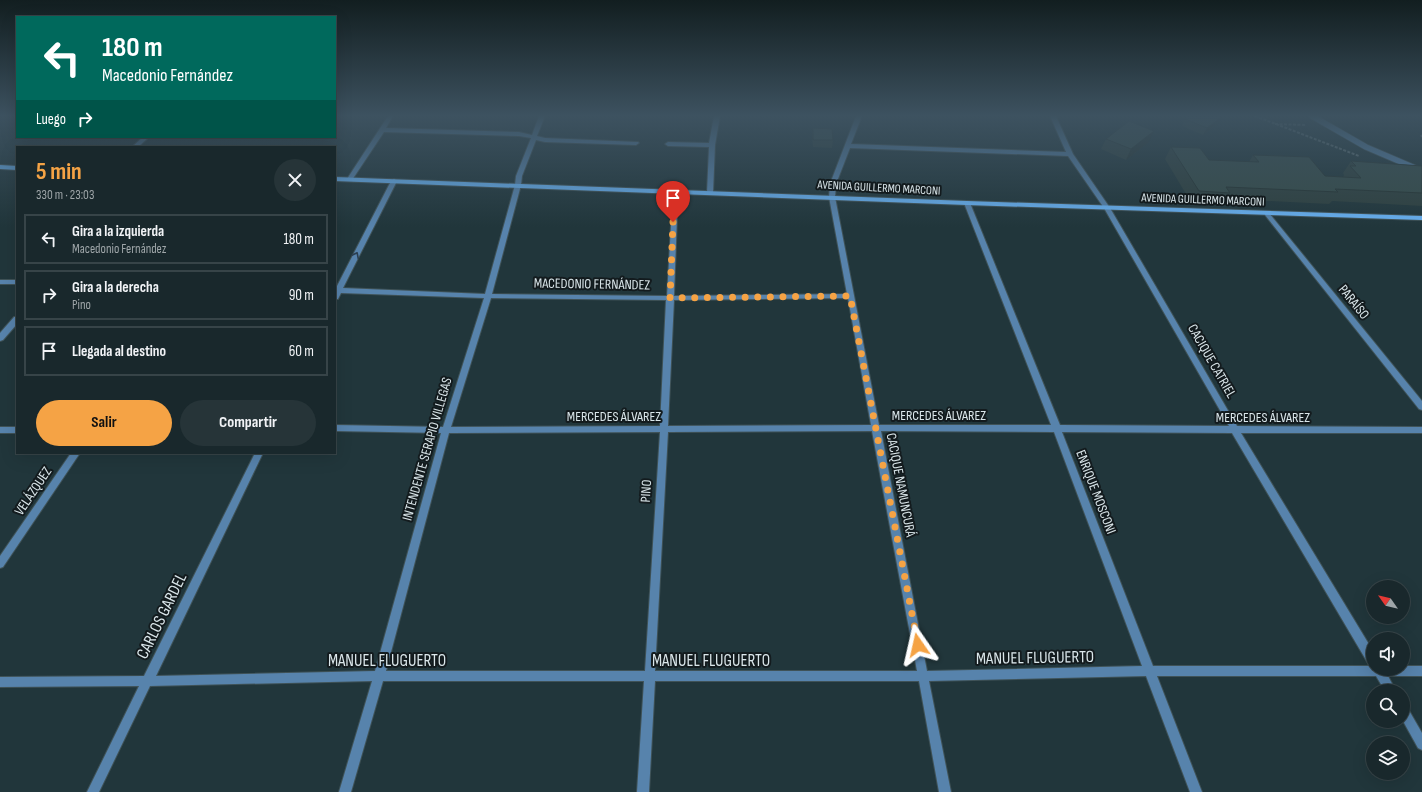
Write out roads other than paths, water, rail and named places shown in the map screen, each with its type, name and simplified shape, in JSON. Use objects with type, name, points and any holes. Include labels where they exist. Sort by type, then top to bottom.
[{"type":"main road","points":[[0,167],[16,168]]},
{"type":"main road","name":"AVENIDA GUILLERMO MARCONI","points":[[336,179],[1267,214],[1422,218]]},
{"type":"street","points":[[350,179],[367,153]]},
{"type":"street","name":"INTENDENTE SERAPIO VILLEGAS","points":[[346,792],[446,430],[488,296],[518,185],[519,176],[527,153]]},
{"type":"street","points":[[710,193],[712,153]]},
{"type":"street","name":"CACIQUE NAMUNCURÁ","points":[[846,153],[833,184],[832,197],[945,792]]},
{"type":"street","points":[[1041,153],[1070,154]]},
{"type":"street","name":"CACIQUE CATRIEL","points":[[1070,154],[1107,208],[1235,430],[1366,649]]},
{"type":"street","points":[[336,292],[394,181]]},
{"type":"street","name":"PINO","points":[[643,792],[648,677],[664,429],[675,191]]},
{"type":"street","name":"ENRIQUE MOSCONI","points":[[967,203],[1057,429],[1196,792]]},
{"type":"street","name":"PARAÍSO","points":[[1267,214],[1422,407]]},
{"type":"street","points":[[0,282],[16,282]]},
{"type":"street","name":"MACEDONIO FERNÁNDEZ","points":[[336,292],[488,296],[670,298],[850,296]]},
{"type":"street","points":[[0,338],[16,320]]},
{"type":"street","name":"MERCEDES ÁLVAREZ","points":[[336,428],[446,430],[876,428],[1422,430]]},
{"type":"street","points":[[0,430],[16,430]]},
{"type":"street","name":"VELÁZQUEZ","points":[[0,564],[75,454]]},
{"type":"street","name":"CARLOS GARDEL","points":[[93,792],[259,454]]},
{"type":"street","name":"MANUEL FLUGUERTO","points":[[0,682],[148,681],[379,676],[924,676],[1150,671],[1366,670]]},
{"type":"street","name":"MANUEL FLUGUERTO","points":[[1410,671],[1422,671]]},
{"type":"street","points":[[1410,723],[1422,744]]},
{"type":"lane","points":[[1379,153],[1422,171]]}]
